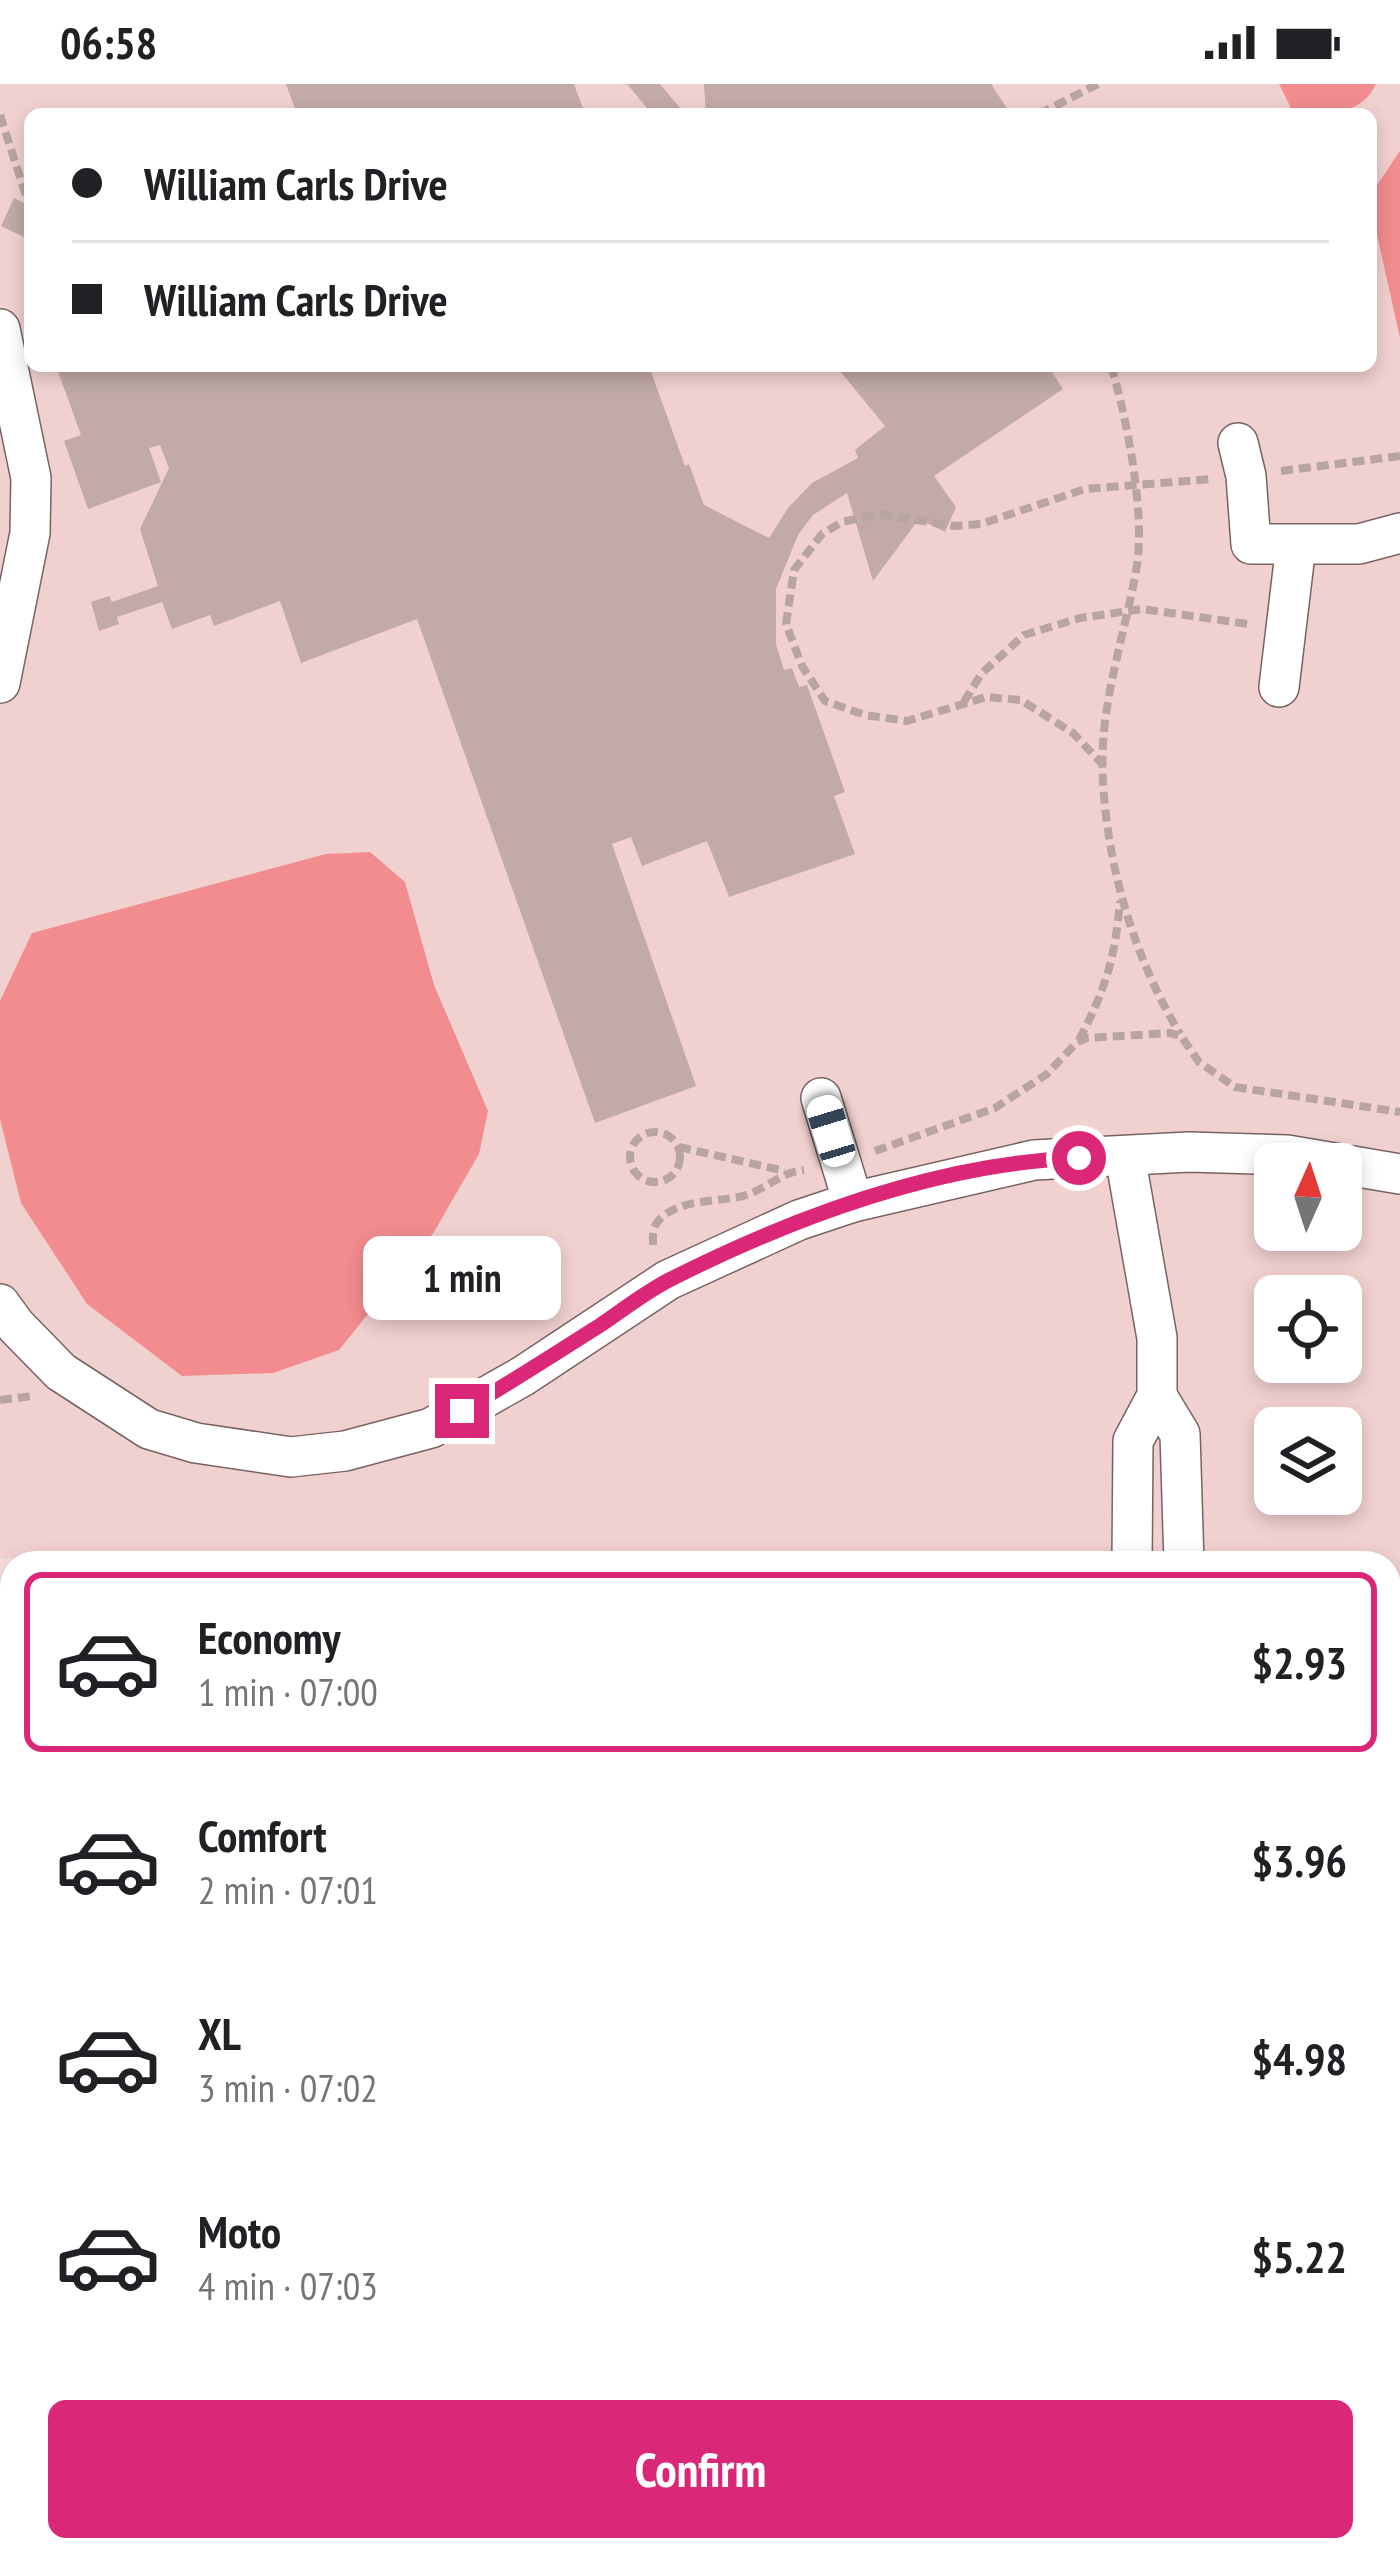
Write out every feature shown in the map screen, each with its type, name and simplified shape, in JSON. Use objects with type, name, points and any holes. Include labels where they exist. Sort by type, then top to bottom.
[{"type":"street","points":[[0,329],[31,478],[30,533],[0,683]]},
{"type":"street","points":[[1253,458],[1274,544],[1279,687]]},
{"type":"street","points":[[1274,544],[1359,544],[1400,532]]},
{"type":"street","points":[[821,1098],[853,1202]]},
{"type":"street","points":[[0,1304],[62,1372],[149,1429],[246,1453],[291,1457],[345,1451],[431,1428],[523,1376],[668,1280],[799,1220],[853,1202],[1034,1160],[1190,1151],[1287,1155],[1400,1174]]},
{"type":"street","points":[[1125,1156],[1157,1338],[1157,1396],[1133,1441],[1132,1551]]},
{"type":"street","points":[[1157,1396],[1180,1434],[1184,1551]]},
{"type":"path","points":[[1051,108],[1098,84]]},
{"type":"path","points":[[0,115],[24,182]]},
{"type":"path","points":[[1114,372],[1138,506],[1137,562],[1110,678],[1102,780],[1121,893],[1150,984],[1181,1036]]},
{"type":"path","points":[[1104,766],[1073,733],[1021,700],[986,697],[907,722],[865,715],[825,701],[802,665],[786,624],[794,569],[822,534],[842,522],[878,514],[956,526],[981,524],[1085,489],[1134,484],[1253,458],[1286,469],[1400,456]]},
{"type":"path","points":[[964,702],[980,674],[1024,635],[1080,618],[1142,609],[1248,624]]},
{"type":"path","points":[[1077,1042],[1105,989],[1117,943],[1121,893]]},
{"type":"path","points":[[679,1148],[678,1168],[666,1180],[650,1182],[635,1174],[631,1150],[648,1133],[664,1134],[679,1148],[787,1172]]},
{"type":"shaded area","points":[[0,84],[1400,84],[1400,1551],[0,1551]]},
{"type":"shaded area","points":[[1279,84],[1376,84],[1352,108],[1291,108]]},
{"type":"shaded area","points":[[1400,151],[1400,338],[1377,234],[1377,185]]},
{"type":"shaded area","points":[[370,852],[405,882],[434,985],[488,1111],[479,1154],[434,1232],[339,1350],[273,1373],[182,1376],[87,1304],[21,1203],[0,1119],[0,1001],[32,933],[326,854]]},
{"type":"building","points":[[286,84],[574,84],[583,108],[295,108]]},
{"type":"building","points":[[627,84],[660,84],[680,108],[647,108]]},
{"type":"building","points":[[704,84],[991,84],[1007,108],[706,108]]},
{"type":"building","points":[[14,198],[24,203],[24,237],[1,226]]},
{"type":"building","points":[[58,372],[651,372],[704,505],[769,538],[812,483],[858,458],[855,450],[885,426],[841,372],[1052,372],[1063,389],[934,476],[956,507],[945,532],[919,519],[873,581],[847,493],[813,515],[798,535],[776,589],[776,644],[784,670],[792,668],[799,687],[807,685],[845,792],[834,796],[855,854],[729,897],[707,841],[642,866],[631,837],[612,844],[696,1086],[595,1123],[417,619],[301,663],[280,601],[214,626],[210,615],[172,629],[162,602],[117,617],[119,624],[99,631],[91,602],[109,596],[112,602],[158,586],[140,529],[169,468],[160,445],[149,448],[161,482],[88,509],[64,441],[81,435]]},
{"type":"route","points":[[462,1411],[668,1280],[799,1220],[985,1168],[1079,1158]]}]
